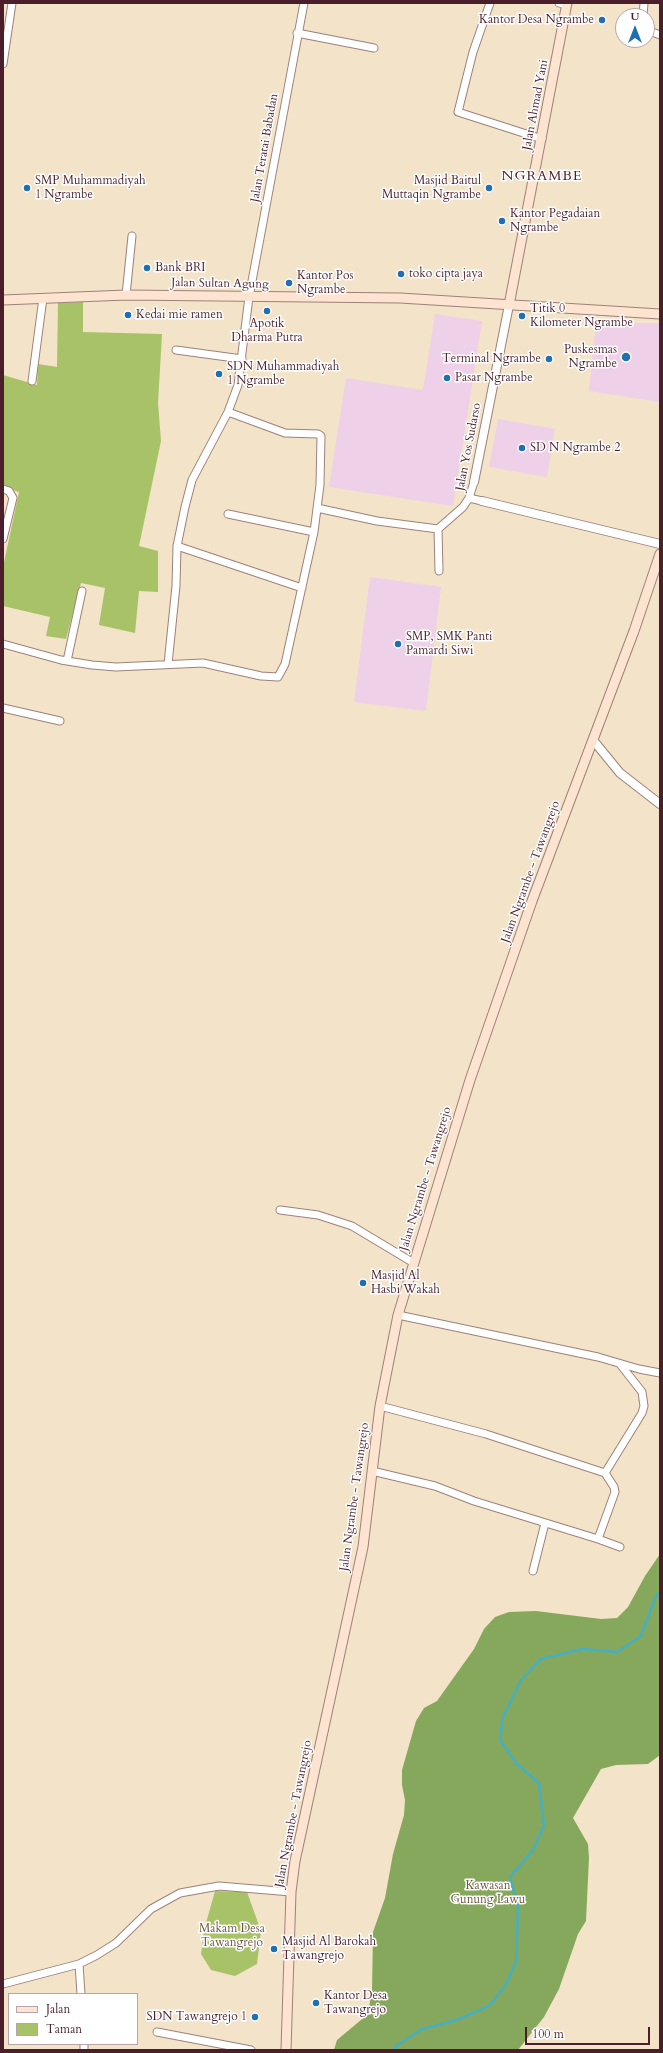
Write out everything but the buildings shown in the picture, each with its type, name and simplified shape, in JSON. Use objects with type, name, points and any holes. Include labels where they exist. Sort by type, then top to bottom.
[{"type":"main road","name":"Jalan Ahmad Yani","points":[[509,305],[542,139],[564,4]]},
{"type":"main road","name":"Jalan Sultan Agung","points":[[3,300],[126,295],[400,298],[660,314]]},
{"type":"main road","name":"Jalan Ngrambe - Tawangrejo","points":[[286,2050],[291,1892],[305,1808],[337,1661],[348,1621],[363,1547],[380,1406],[398,1315],[412,1262],[470,1080],[530,908],[634,631],[660,554]]},
{"type":"street","points":[[3,60],[12,3]]},
{"type":"street","name":"Jalan Teratai Babadan","points":[[168,664],[176,586],[177,546],[185,507],[192,480],[228,412],[238,385],[249,297],[297,33],[304,3]]},
{"type":"street","points":[[490,3],[473,52],[458,112],[542,139]]},
{"type":"street","points":[[297,33],[374,48]]},
{"type":"street","points":[[126,295],[132,236]]},
{"type":"street","points":[[32,381],[43,298]]},
{"type":"street","name":"Jalan Yos Sudarso","points":[[509,305],[474,482],[469,498],[660,544]]},
{"type":"street","points":[[176,350],[202,355],[242,359]]},
{"type":"street","points":[[3,644],[67,661],[116,668],[203,663],[267,677],[278,677],[285,664],[314,532],[317,508],[321,436],[318,434],[285,433],[228,412]]},
{"type":"street","points":[[3,489],[9,491],[13,498],[3,539]]},
{"type":"street","points":[[439,571],[438,529],[463,506],[469,498]]},
{"type":"street","points":[[317,508],[377,521],[438,529]]},
{"type":"street","points":[[228,514],[314,532]]},
{"type":"street","points":[[177,546],[302,588]]},
{"type":"street","points":[[67,661],[82,591]]},
{"type":"street","points":[[3,708],[60,721]]},
{"type":"street","points":[[593,740],[620,773],[660,804]]},
{"type":"street","points":[[280,1210],[318,1215],[352,1226],[412,1262]]},
{"type":"street","points":[[398,1315],[598,1357],[620,1364],[660,1373]]},
{"type":"street","points":[[604,1473],[642,1413],[644,1406],[642,1392],[620,1364]]},
{"type":"street","points":[[380,1406],[486,1434],[604,1473],[614,1487],[615,1492],[598,1539]]},
{"type":"street","points":[[372,1471],[435,1486],[474,1501],[620,1547]]},
{"type":"street","points":[[533,1571],[545,1523]]},
{"type":"street","points":[[3,1984],[79,1964],[116,1943],[151,1909],[180,1893],[219,1886],[291,1892]]},
{"type":"street","points":[[79,1964],[81,1993]]},
{"type":"street","points":[[156,2032],[251,2050]]},
{"type":"shaded area","points":[[435,314],[482,321],[453,506],[329,487],[346,378],[423,390]]},
{"type":"shaded area","name":"Puskesmas Ngrambe","points":[[596,323],[660,323],[660,402],[589,391]]},
{"type":"shaded area","name":"SD N Ngrambe 2","points":[[498,419],[555,429],[547,477],[489,467]]},
{"type":"shaded area","name":"SMP, SMK Panti Pamardi Siwi","points":[[370,577],[441,587],[426,711],[354,702]]},
{"type":"green space","points":[[83,302],[83,332],[162,334],[158,403],[161,441],[139,546],[158,551],[158,592],[139,591],[135,633],[99,625],[105,588],[81,583],[66,639],[46,636],[50,617],[3,606],[3,567],[19,492],[3,487],[3,375],[37,385],[38,364],[57,367],[58,303]]},
{"type":"green space","name":"Kawasan Gunung Lawu","points":[[660,1554],[660,1755],[648,1764],[616,1765],[601,1769],[573,1818],[588,1844],[589,1858],[586,1921],[578,1934],[559,1989],[544,2017],[518,2050],[334,2050],[337,2040],[367,2015],[372,1991],[373,1932],[385,1898],[393,1854],[404,1815],[405,1800],[402,1785],[402,1770],[416,1721],[424,1708],[437,1701],[474,1649],[484,1629],[495,1617],[509,1612],[536,1611],[601,1619],[617,1618],[628,1607],[645,1576]]},
{"type":"green space","name":"Makam Desa Tawangrejo","points":[[215,1891],[247,1892],[261,1931],[257,1964],[235,1976],[211,1970],[201,1954],[204,1930]]},
{"type":"waterway","points":[[395,2050],[395,2047],[420,2030],[459,2019],[489,2006],[505,1986],[516,1962],[518,1907],[510,1877],[533,1850],[544,1825],[539,1783],[517,1764],[500,1740],[503,1717],[521,1680],[541,1659],[582,1649],[617,1652],[641,1636],[655,1598],[660,1592]]},
{"type":"place","name":"Kantor Desa Ngrambe","points":[[602,20]]},
{"type":"place","name":"SMP Muhammadiyah 1 Ngrambe","points":[[27,188]]},
{"type":"place","name":"Masjid Baitul Muttaqin Ngrambe","points":[[489,188]]},
{"type":"place","name":"Kantor Pegadaian Ngrambe","points":[[502,221]]},
{"type":"place","name":"Bank BRI","points":[[147,268]]},
{"type":"place","name":"toko cipta jaya","points":[[401,274]]},
{"type":"place","name":"Kantor Pos Ngrambe","points":[[289,283]]},
{"type":"place","name":"Apotik Dharma Putra","points":[[267,311]]},
{"type":"place","name":"Kedai mie ramen","points":[[128,315]]},
{"type":"place","name":"Titik 0 Kilometer Ngrambe","points":[[522,316]]},
{"type":"place","name":"Puskesmas Ngrambe","points":[[626,357]]},
{"type":"place","name":"Terminal Ngrambe","points":[[549,359]]},
{"type":"place","name":"SDN Muhammadiyah 1 Ngrambe","points":[[219,374]]},
{"type":"place","name":"Pasar Ngrambe","points":[[447,378]]},
{"type":"place","name":"SD N Ngrambe 2","points":[[522,448]]},
{"type":"place","name":"SMP, SMK Panti Pamardi Siwi","points":[[398,644]]},
{"type":"place","name":"Masjid Al Hasbi Wakah","points":[[363,1283]]},
{"type":"place","name":"Masjid Al Barokah Tawangrejo","points":[[274,1949]]},
{"type":"place","name":"Kantor Desa Tawangrejo","points":[[316,2003]]},
{"type":"place","name":"SDN Tawangrejo 1","points":[[255,2017]]},
{"type":"district","name":"NGRAMBE","points":[[542,177]]}]
